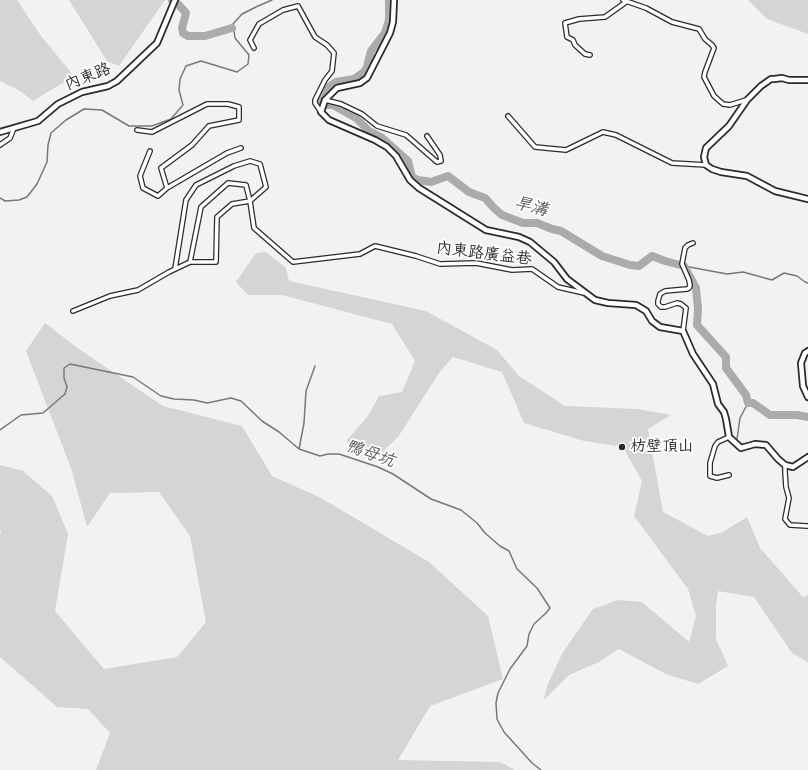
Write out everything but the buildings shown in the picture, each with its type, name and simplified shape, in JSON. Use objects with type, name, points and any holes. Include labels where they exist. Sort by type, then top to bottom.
[{"type":"street","points":[[321,112],[325,100],[336,88],[360,83],[368,78],[390,33],[393,22],[394,0]]},
{"type":"street","points":[[590,55],[585,54],[575,45],[573,40],[567,37],[565,23],[579,19],[605,17],[624,1],[646,8],[672,22],[699,29],[705,39],[714,48],[704,77],[714,96],[723,104],[730,105],[747,100]]},
{"type":"street","name":"內東路","points":[[0,132],[38,121],[53,107],[82,92],[108,86],[117,82],[157,42],[161,36],[174,2]]},
{"type":"street","points":[[254,48],[250,40],[259,24],[283,10],[298,6],[315,37],[327,45],[334,53],[332,71],[325,80],[315,100],[315,103],[321,112]]},
{"type":"street","points":[[706,166],[704,157],[706,148],[729,126],[747,100],[761,86],[771,79],[782,78],[789,80],[808,80]]},
{"type":"street","points":[[325,100],[341,104],[362,114],[377,126],[406,135],[438,162],[441,161],[440,155],[427,136]]},
{"type":"street","points":[[137,130],[152,132],[207,104],[228,104],[240,107],[239,120],[210,126],[192,145],[161,168],[167,188]]},
{"type":"street","name":"內東路廣益巷","points":[[321,112],[329,120],[375,140],[387,147],[396,156],[410,180],[419,188],[486,230],[519,236],[530,242],[554,262],[567,279],[595,300],[608,303],[636,305],[646,311],[652,321],[660,327],[683,331]]},
{"type":"street","points":[[508,116],[535,147],[566,150],[603,132],[616,135],[672,163],[706,166],[721,172],[746,176],[775,191],[808,199]]},
{"type":"street","points":[[0,145],[10,138],[14,128]]},
{"type":"street","points":[[150,151],[140,176],[144,188],[158,196],[167,188],[227,153],[241,148]]},
{"type":"street","points":[[73,311],[110,296],[138,290],[190,262],[216,262],[217,217],[232,204],[250,201],[266,186],[260,164],[250,161],[234,166],[196,185],[186,200],[175,269]]},
{"type":"street","points":[[190,262],[201,207],[228,183],[246,185],[250,201]]},
{"type":"street","name":"內東路廣益巷","points":[[250,201],[254,228],[293,262],[360,254],[376,246],[416,256],[440,264],[476,263],[512,270],[532,269],[558,286],[587,294]]},
{"type":"street","points":[[694,243],[685,248],[682,264],[690,286],[689,288],[665,291],[660,294],[658,301],[661,307],[677,303],[686,308],[683,331],[693,354],[713,384],[718,404],[724,412],[729,437],[741,448],[755,444],[766,445],[785,465],[793,467],[808,457]]},
{"type":"street","points":[[808,351],[805,353],[801,363],[803,386],[808,397]]},
{"type":"street","points":[[729,437],[718,442],[715,446],[710,463],[710,476],[717,478],[729,475]]},
{"type":"street","points":[[785,465],[784,472],[789,498],[785,519],[790,525],[807,526]]},
{"type":"shaded area","points":[[0,0],[17,0],[41,36],[74,76],[33,101],[20,91],[0,81]]},
{"type":"shaded area","points":[[69,0],[165,0],[119,66],[107,61]]},
{"type":"shaded area","points":[[748,0],[808,0],[808,34],[767,19]]},
{"type":"shaded area","points":[[266,252],[286,268],[289,281],[426,311],[497,350],[519,376],[565,406],[637,409],[671,415],[648,429],[663,512],[708,536],[723,532],[747,517],[760,548],[803,597],[808,595],[808,662],[792,653],[754,597],[718,591],[716,606],[716,639],[728,666],[698,684],[666,674],[619,649],[599,662],[569,675],[543,701],[548,684],[563,652],[593,609],[618,600],[642,602],[689,642],[696,616],[688,589],[634,516],[642,481],[623,447],[584,441],[524,423],[502,372],[453,357],[439,373],[398,437],[382,452],[346,441],[368,416],[379,396],[402,392],[415,361],[392,324],[282,295],[248,295],[236,282],[256,253]]},
{"type":"shaded area","points":[[45,323],[76,347],[163,406],[242,426],[272,476],[321,498],[429,562],[488,616],[503,679],[430,706],[398,760],[500,762],[515,770],[96,770],[110,733],[88,709],[57,707],[0,657],[0,465],[23,471],[52,496],[68,534],[55,611],[104,669],[177,657],[206,622],[190,536],[159,492],[110,493],[87,527],[72,471],[26,351]]},
{"type":"waterway","points":[[172,0],[186,13],[182,28],[183,33],[188,36],[205,36],[232,28]]},
{"type":"waterway","points":[[0,198],[5,201],[19,200],[27,197],[37,184],[47,162],[48,145],[51,133],[66,120],[84,109],[102,110],[129,126],[152,126],[171,119],[183,105],[179,90],[180,79],[186,66],[201,61],[237,72],[248,64],[249,55],[235,38],[233,24],[242,14],[272,0]]},
{"type":"waterway","name":"旱溝","points":[[389,0],[389,20],[385,33],[371,51],[367,67],[364,72],[354,79],[336,82],[327,88],[320,100],[321,103],[333,105],[356,118],[369,131],[381,137],[408,161],[412,177],[418,180],[431,182],[448,176],[469,192],[485,198],[502,215],[523,223],[537,223],[561,231],[602,256],[630,265],[639,266],[652,256],[684,266],[696,288],[698,308],[697,325],[726,357],[726,368],[746,395],[748,403],[753,403],[770,415],[797,415],[808,417]]},
{"type":"waterway","points":[[684,266],[727,274],[743,272],[772,280],[784,273],[797,276],[808,283]]},
{"type":"waterway","name":"鴨母坑","points":[[0,430],[21,415],[43,413],[65,394],[67,387],[64,378],[64,368],[70,364],[133,377],[161,396],[174,399],[194,400],[207,403],[231,398],[241,401],[262,421],[279,432],[299,449],[320,456],[339,454],[378,467],[393,474],[431,499],[461,510],[477,523],[485,533],[500,546],[509,551],[517,569],[537,588],[550,608],[534,624],[529,634],[527,646],[510,669],[498,693],[496,703],[497,719],[504,732],[532,763],[541,770]]},
{"type":"waterway","points":[[299,449],[304,423],[306,391],[315,366]]},
{"type":"waterway","points":[[737,439],[740,418],[748,403]]},
{"type":"place","name":"枋壁頂山","points":[[622,447]]}]
